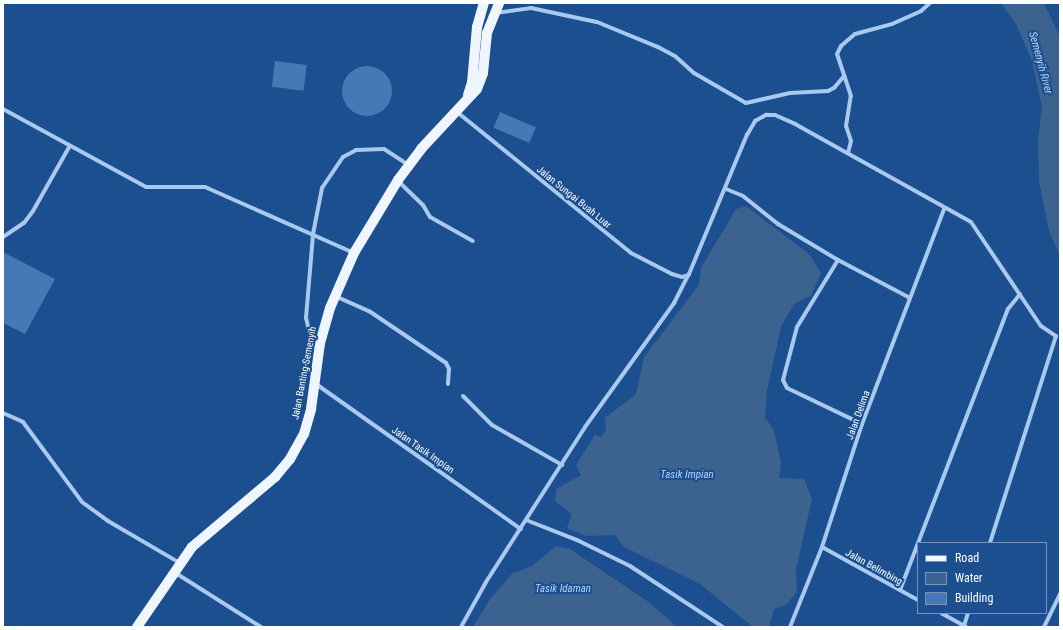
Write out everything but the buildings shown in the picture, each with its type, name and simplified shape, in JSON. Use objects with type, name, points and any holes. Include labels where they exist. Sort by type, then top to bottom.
[{"type":"main road","name":"Jalan Banting-Semenyih","points":[[466,103],[472,83],[477,27],[484,3]]},
{"type":"main road","name":"Jalan Banting-Semenyih","points":[[138,627],[180,563],[209,531],[253,497],[290,459],[304,434],[316,384],[318,351],[335,296],[354,253],[398,180],[409,165],[477,89],[483,73],[487,33],[493,14],[499,3]]},
{"type":"street","points":[[848,153],[851,141],[846,126],[851,96],[837,54],[848,39],[855,34],[892,24],[921,11],[930,3]]},
{"type":"street","points":[[493,14],[531,8],[597,22],[658,47],[675,56],[694,73],[746,103],[790,93],[828,91],[834,88],[844,76]]},
{"type":"street","points":[[3,109],[70,147],[146,187],[205,187],[354,253]]},
{"type":"street","name":"Jalan Sungai Buah Luar","points":[[457,112],[631,253],[672,274],[682,277],[689,274]]},
{"type":"street","points":[[461,627],[526,520],[562,465],[674,303],[689,274],[726,189],[747,135],[755,121],[766,115],[775,115],[795,124],[944,209],[971,222],[1041,326],[1056,336],[990,542]]},
{"type":"street","points":[[3,237],[24,223],[33,211],[70,147]]},
{"type":"street","points":[[318,351],[310,335],[306,318],[313,234],[322,188],[343,157],[356,150],[372,148],[384,149],[409,165]]},
{"type":"street","points":[[398,180],[424,205],[430,217],[473,241]]},
{"type":"street","points":[[726,189],[743,196],[778,224],[838,260],[910,298]]},
{"type":"street","name":"Jalan Delima","points":[[790,627],[822,547],[862,424],[944,209]]},
{"type":"street","points":[[838,260],[797,327],[783,380],[787,388],[862,424]]},
{"type":"street","points":[[918,542],[1008,309],[1020,294]]},
{"type":"street","points":[[335,296],[370,310],[446,363],[449,369],[448,384]]},
{"type":"street","name":"Jalan Tasik Impian","points":[[316,384],[521,529]]},
{"type":"street","points":[[463,396],[492,425],[562,465]]},
{"type":"street","points":[[3,413],[23,422],[82,502],[108,521],[180,563]]},
{"type":"street","points":[[526,520],[577,540],[630,566],[723,627]]},
{"type":"street","points":[[900,590],[917,546]]},
{"type":"street","name":"Jalan Belimbing","points":[[822,547],[917,599]]},
{"type":"street","points":[[174,572],[260,627]]},
{"type":"street","points":[[1044,627],[1060,594]]},
{"type":"street","points":[[943,614],[965,626],[968,614]]},
{"type":"water","name":"Semenyih River","points":[[1001,3],[1044,3],[1060,37],[1060,256],[1049,231],[1039,181],[1038,141],[1042,107],[1032,61],[1016,24]]},
{"type":"water","name":"Tasik Impian","points":[[746,206],[809,254],[821,273],[811,296],[794,304],[781,327],[767,391],[765,417],[774,431],[781,462],[779,478],[804,479],[812,499],[796,569],[797,592],[787,604],[774,609],[769,627],[753,627],[700,584],[624,547],[615,535],[586,536],[567,528],[572,514],[555,501],[556,489],[581,475],[576,465],[595,435],[601,437],[606,430],[605,418],[636,394],[644,357],[699,285],[701,268],[736,209]]},
{"type":"water","name":"Tasik Idaman","points":[[556,546],[570,549],[650,603],[677,627],[473,627],[490,599],[512,574],[532,566]]}]
